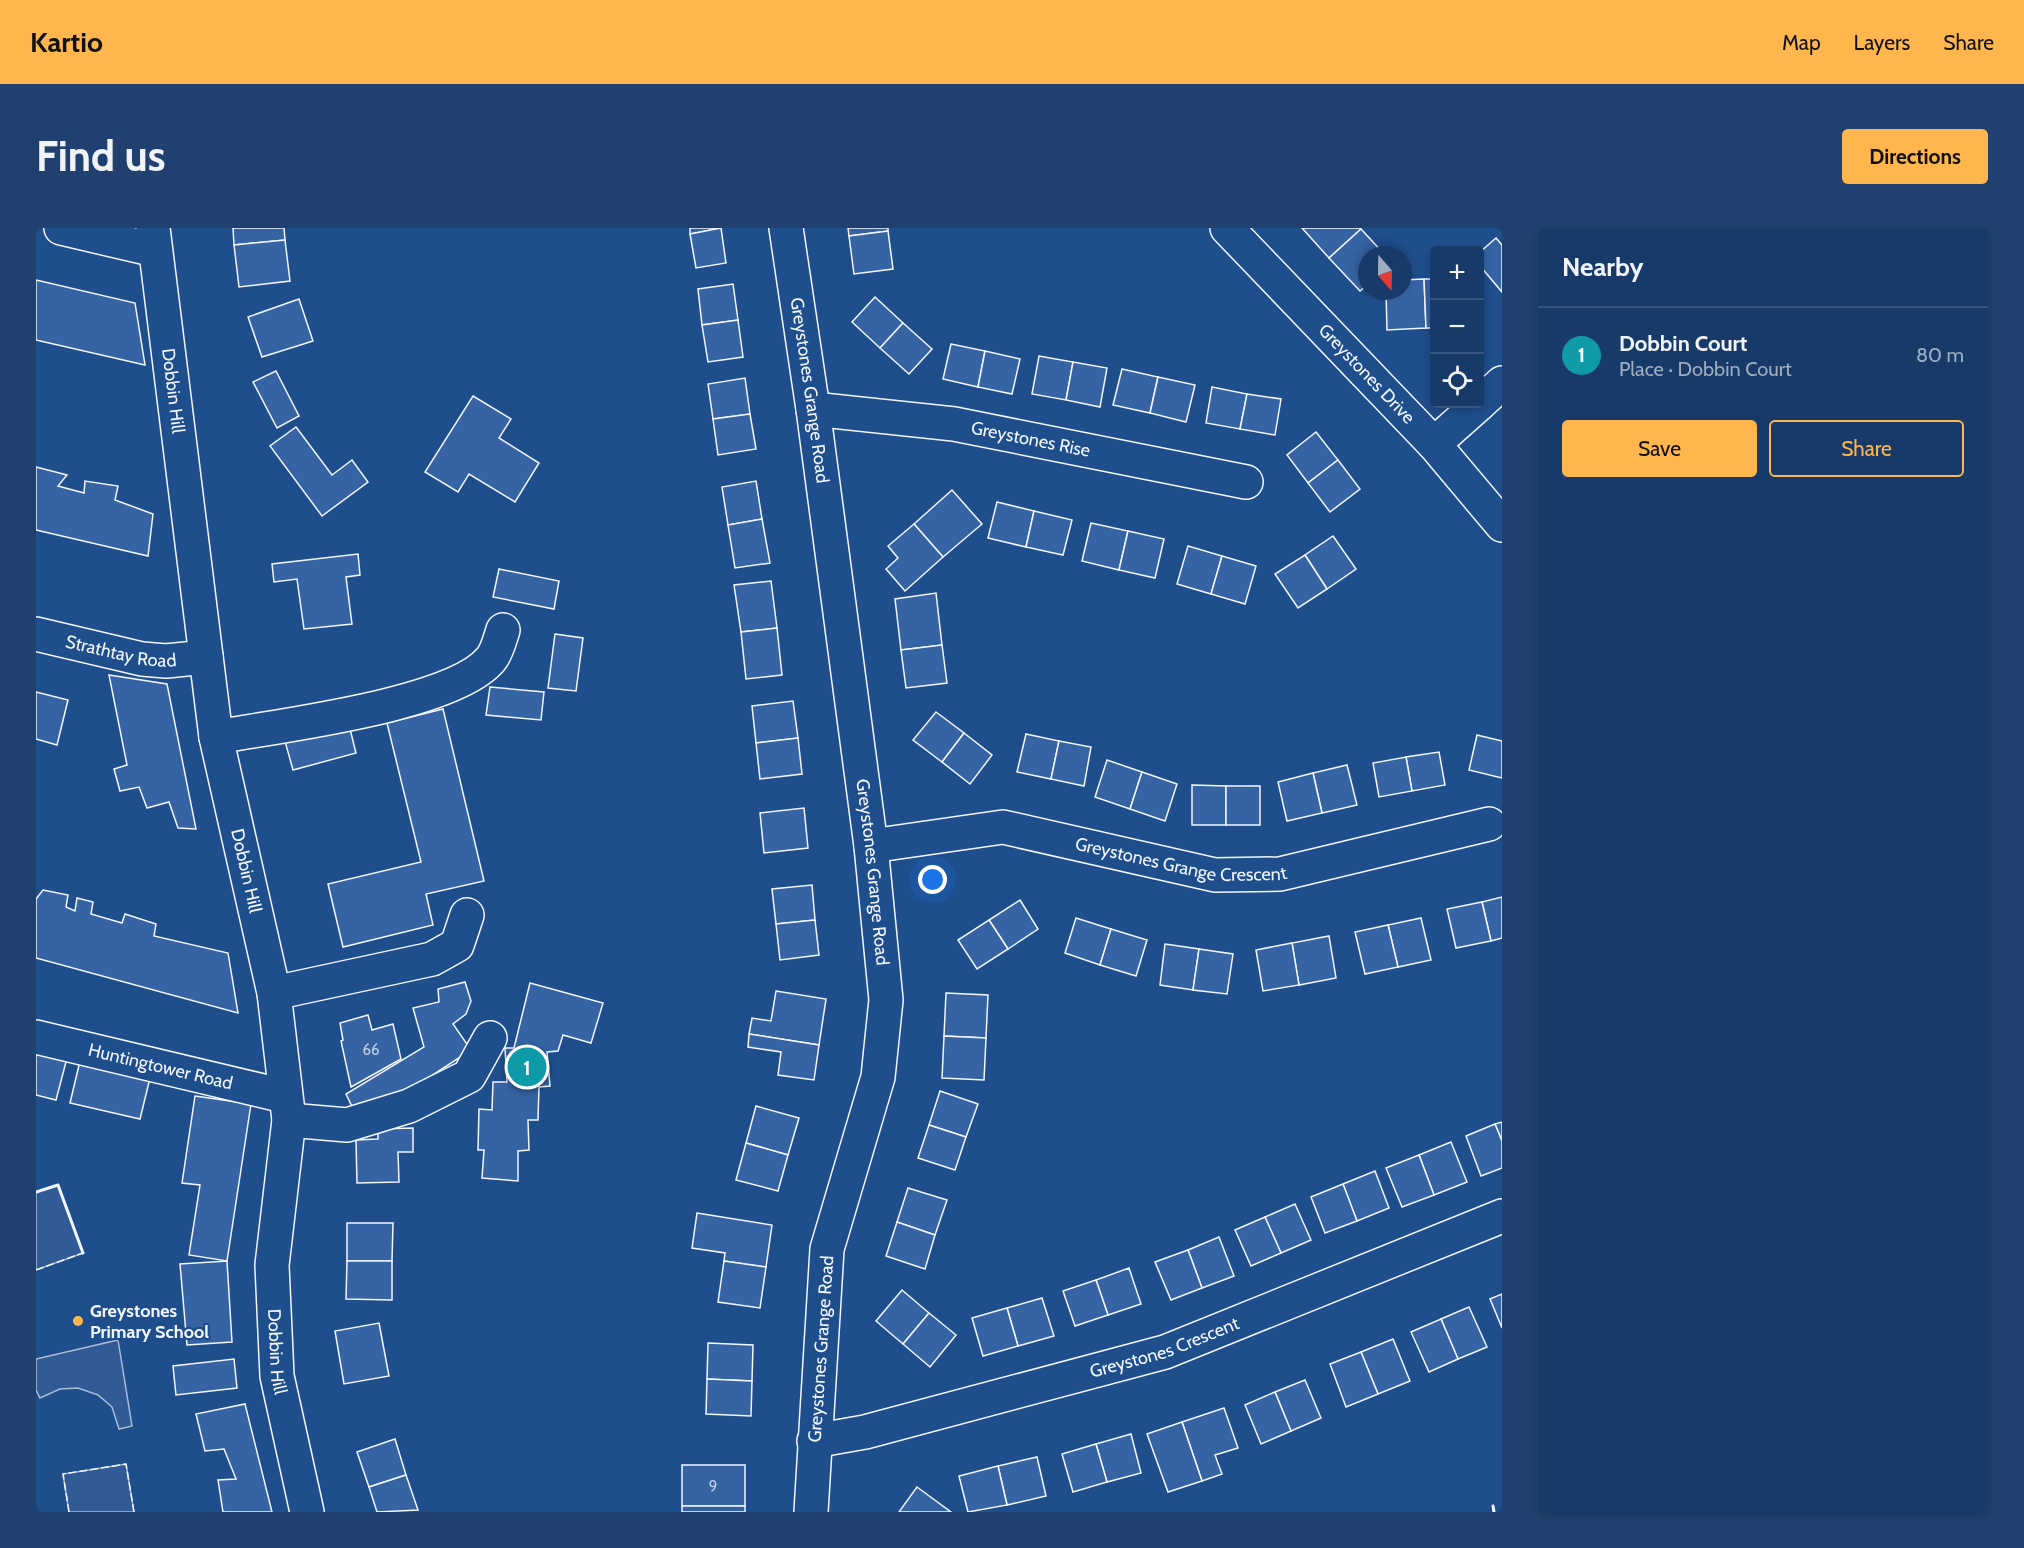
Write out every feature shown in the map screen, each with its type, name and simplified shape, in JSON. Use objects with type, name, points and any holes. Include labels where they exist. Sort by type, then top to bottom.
[{"type":"street","points":[[61,228],[154,239]]},
{"type":"street","name":"Greystones Grange Road","points":[[786,228],[813,409],[871,846],[886,1000],[878,1077],[827,1249],[811,1512]]},
{"type":"street","name":"Greystones Drive","points":[[1227,228],[1434,444],[1502,525]]},
{"type":"street","name":"Dobbin Hill","points":[[154,239],[216,737],[274,993],[287,1108],[272,1265],[277,1365],[308,1512]]},
{"type":"street","points":[[1484,399],[1502,383]]},
{"type":"street","points":[[1434,444],[1474,408]]},
{"type":"street","name":"Greystones Rise","points":[[813,409],[954,424],[1246,482]]},
{"type":"street","points":[[216,737],[384,707],[461,682],[491,659],[503,630]]},
{"type":"street","name":"Strathtay Road","points":[[36,634],[142,659],[166,662],[206,657]]},
{"type":"street","name":"Greystones Grange Crescent","points":[[871,846],[1003,827],[1215,875],[1280,874],[1489,824]]},
{"type":"street","points":[[274,993],[432,959],[458,945],[467,915]]},
{"type":"street","name":"Huntingtower Road","points":[[36,1037],[347,1125],[409,1106],[469,1076],[490,1038]]},
{"type":"street","name":"Greystones Crescent","points":[[814,1441],[865,1432],[1165,1352],[1502,1216]]},
{"type":"shaded area","points":[[58,1185],[83,1253],[36,1270],[36,1192]]},
{"type":"shaded area","points":[[118,1340],[132,1426],[119,1429],[112,1407],[98,1395],[78,1388],[60,1389],[40,1398],[36,1390],[36,1359]]},
{"type":"shaded area","points":[[126,1464],[134,1512],[69,1512],[63,1474]]},
{"type":"building","points":[[233,228],[284,228],[285,240],[234,245]]},
{"type":"building","points":[[690,228],[721,228],[690,234]]},
{"type":"building","points":[[721,228],[726,263],[696,268],[690,234]]},
{"type":"building","points":[[848,228],[888,228],[888,231],[849,236]]},
{"type":"building","points":[[1302,228],[1360,228],[1361,229],[1329,258]]},
{"type":"building","points":[[1361,229],[1377,246],[1358,246],[1358,289],[1329,258]]},
{"type":"building","points":[[888,231],[893,269],[854,274],[849,236]]},
{"type":"building","points":[[1496,238],[1502,245],[1502,292],[1484,271],[1484,248]]},
{"type":"building","points":[[285,240],[290,281],[239,287],[234,245]]},
{"type":"building","points":[[1424,279],[1426,328],[1387,330],[1386,300],[1412,300],[1412,280]]},
{"type":"building","points":[[1424,279],[1430,279],[1430,328],[1426,328]]},
{"type":"building","points":[[36,280],[135,303],[145,365],[36,340]]},
{"type":"building","points":[[733,284],[738,320],[702,325],[698,289]]},
{"type":"building","points":[[875,297],[903,323],[880,348],[852,322]]},
{"type":"building","points":[[299,299],[313,341],[262,357],[248,317]]},
{"type":"building","points":[[738,320],[743,357],[708,362],[702,325]]},
{"type":"building","points":[[903,323],[932,349],[909,374],[880,348]]},
{"type":"building","points":[[951,344],[985,351],[978,387],[943,379]]},
{"type":"building","points":[[985,351],[1020,359],[1012,394],[978,387]]},
{"type":"building","points":[[1039,356],[1073,362],[1066,400],[1032,394]]},
{"type":"building","points":[[1073,362],[1107,368],[1100,407],[1066,400]]},
{"type":"building","points":[[1122,369],[1158,377],[1150,413],[1113,405]]},
{"type":"building","points":[[276,371],[299,416],[277,428],[253,382]]},
{"type":"building","points":[[1158,377],[1195,385],[1186,422],[1150,413]]},
{"type":"building","points":[[745,378],[750,414],[713,419],[708,384]]},
{"type":"building","points":[[1212,387],[1247,394],[1240,429],[1206,423]]},
{"type":"building","points":[[1247,394],[1281,399],[1275,435],[1240,429]]},
{"type":"building","points":[[473,396],[511,419],[499,438],[539,463],[515,502],[469,474],[458,492],[425,472]]},
{"type":"building","points":[[750,414],[756,449],[718,455],[713,419]]},
{"type":"building","points":[[296,427],[332,475],[352,460],[368,482],[322,516],[270,446]]},
{"type":"building","points":[[1316,432],[1338,460],[1308,483],[1287,455]]},
{"type":"building","points":[[1338,460],[1360,489],[1330,512],[1308,483]]},
{"type":"building","points":[[36,467],[67,475],[58,486],[84,493],[85,481],[118,486],[115,500],[153,514],[148,556],[36,530]]},
{"type":"building","points":[[756,481],[762,519],[728,525],[722,487]]},
{"type":"building","points":[[952,490],[982,524],[943,557],[914,524]]},
{"type":"building","points":[[997,502],[1034,511],[1026,547],[988,538]]},
{"type":"building","points":[[1034,511],[1072,520],[1063,555],[1026,547]]},
{"type":"building","points":[[762,519],[770,563],[735,568],[728,525]]},
{"type":"building","points":[[1091,523],[1128,531],[1119,570],[1082,561]]},
{"type":"building","points":[[914,524],[943,557],[905,591],[886,569],[898,558],[888,546]]},
{"type":"building","points":[[1128,531],[1164,539],[1155,578],[1119,570]]},
{"type":"building","points":[[1333,536],[1356,569],[1327,589],[1305,555]]},
{"type":"building","points":[[1188,546],[1222,556],[1211,594],[1177,584]]},
{"type":"building","points":[[358,554],[360,575],[346,577],[352,624],[304,629],[297,579],[274,582],[272,564]]},
{"type":"building","points":[[1305,555],[1327,589],[1298,608],[1275,574]]},
{"type":"building","points":[[1222,556],[1256,566],[1245,604],[1211,594]]},
{"type":"building","points":[[499,569],[559,581],[554,609],[493,597]]},
{"type":"building","points":[[771,581],[777,628],[741,632],[734,585]]},
{"type":"building","points":[[936,593],[942,645],[901,650],[895,599]]},
{"type":"building","points":[[777,628],[782,675],[746,679],[741,632]]},
{"type":"building","points":[[555,634],[583,638],[576,691],[548,688]]},
{"type":"building","points":[[942,645],[947,683],[906,688],[901,650]]},
{"type":"building","points":[[109,675],[167,684],[196,829],[178,828],[169,802],[147,808],[139,787],[120,791],[114,769],[127,765]]},
{"type":"building","points":[[490,687],[544,692],[541,720],[486,715]]},
{"type":"building","points":[[36,692],[68,700],[57,745],[36,739]]},
{"type":"building","points":[[793,701],[798,738],[756,743],[752,706]]},
{"type":"building","points":[[443,709],[484,881],[426,894],[433,925],[343,947],[328,884],[421,862],[387,723]]},
{"type":"building","points":[[936,712],[964,733],[942,762],[913,740]]},
{"type":"building","points":[[347,717],[356,753],[293,770],[283,734]]},
{"type":"building","points":[[964,733],[992,755],[970,784],[942,762]]},
{"type":"building","points":[[1026,734],[1059,741],[1051,779],[1017,772]]},
{"type":"building","points":[[1477,735],[1502,741],[1502,778],[1469,770]]},
{"type":"building","points":[[798,738],[802,774],[760,779],[756,743]]},
{"type":"building","points":[[1059,741],[1091,747],[1084,786],[1051,779]]},
{"type":"building","points":[[1439,752],[1445,785],[1412,791],[1406,757]]},
{"type":"building","points":[[1406,757],[1412,791],[1379,797],[1373,763]]},
{"type":"building","points":[[1107,760],[1142,772],[1130,809],[1095,797]]},
{"type":"building","points":[[1347,765],[1357,805],[1322,813],[1313,773]]},
{"type":"building","points":[[1142,772],[1177,784],[1165,821],[1130,809]]},
{"type":"building","points":[[1313,773],[1322,813],[1287,821],[1278,782]]},
{"type":"building","points":[[1192,785],[1226,786],[1226,825],[1192,825]]},
{"type":"building","points":[[1226,786],[1260,786],[1260,825],[1226,825]]},
{"type":"building","points":[[804,808],[808,848],[764,853],[760,813]]},
{"type":"building","points":[[812,885],[815,920],[776,924],[772,889]]},
{"type":"building","points":[[43,890],[68,895],[66,907],[75,911],[77,898],[93,902],[91,914],[122,923],[125,914],[156,924],[154,936],[228,953],[238,1013],[36,958],[36,899]]},
{"type":"building","points":[[1502,897],[1502,938],[1491,941],[1482,902]]},
{"type":"building","points":[[1020,900],[1038,929],[1008,949],[989,920]]},
{"type":"building","points":[[1482,902],[1491,941],[1456,948],[1447,909]]},
{"type":"building","points":[[1076,918],[1111,929],[1100,965],[1065,953]]},
{"type":"building","points":[[1421,918],[1431,960],[1398,967],[1388,925]]},
{"type":"building","points":[[815,920],[819,955],[780,960],[776,924]]},
{"type":"building","points":[[989,920],[1008,949],[977,969],[958,940]]},
{"type":"building","points":[[1388,925],[1398,967],[1365,974],[1355,932]]},
{"type":"building","points":[[1111,929],[1147,940],[1136,976],[1100,965]]},
{"type":"building","points":[[1329,936],[1336,978],[1299,985],[1292,943]]},
{"type":"building","points":[[1292,943],[1299,985],[1263,991],[1256,950]]},
{"type":"building","points":[[1165,944],[1199,949],[1193,990],[1160,985]]},
{"type":"building","points":[[1199,949],[1233,954],[1227,994],[1193,990]]},
{"type":"building","points":[[465,982],[471,1001],[466,1014],[453,1024],[471,1050],[390,1103],[358,1119],[346,1094],[424,1047],[413,1008],[439,1002],[438,989]]},
{"type":"building","points":[[530,983],[603,1003],[591,1043],[563,1035],[558,1051],[547,1052],[550,1086],[539,1087],[538,1120],[528,1120],[529,1150],[518,1151],[518,1181],[482,1178],[484,1150],[478,1150],[479,1109],[492,1110],[493,1082],[507,1082],[505,1048],[514,1048]]},
{"type":"building","points":[[776,991],[826,999],[819,1045],[749,1034],[752,1018],[771,1021]]},
{"type":"building","points":[[946,993],[988,995],[986,1038],[944,1036]]},
{"type":"building","points":[[368,1015],[372,1030],[393,1024],[401,1059],[351,1087],[341,1041],[343,1040],[340,1023]]},
{"type":"building","points":[[749,1034],[819,1045],[814,1080],[778,1075],[781,1052],[748,1047]]},
{"type":"building","points":[[944,1036],[986,1038],[984,1080],[942,1078]]},
{"type":"building","points":[[36,1049],[67,1058],[56,1100],[36,1095]]},
{"type":"building","points":[[80,1061],[150,1078],[140,1119],[70,1103]]},
{"type":"building","points":[[940,1091],[978,1104],[966,1137],[929,1125]]},
{"type":"building","points":[[195,1096],[251,1104],[227,1261],[189,1255],[200,1185],[182,1183]]},
{"type":"building","points":[[756,1106],[799,1118],[788,1155],[746,1143]]},
{"type":"building","points":[[1502,1122],[1502,1141],[1495,1124]]},
{"type":"building","points":[[1495,1124],[1502,1141],[1502,1168],[1481,1176],[1466,1136]]},
{"type":"building","points":[[929,1125],[966,1137],[955,1170],[918,1158]]},
{"type":"building","points":[[413,1128],[413,1152],[398,1152],[399,1182],[357,1183],[356,1140],[378,1139],[378,1129]]},
{"type":"building","points":[[1451,1142],[1467,1182],[1434,1195],[1419,1155]]},
{"type":"building","points":[[746,1143],[788,1155],[778,1191],[736,1180]]},
{"type":"building","points":[[1419,1155],[1434,1195],[1402,1207],[1386,1168]]},
{"type":"building","points":[[1375,1171],[1389,1208],[1357,1221],[1343,1184]]},
{"type":"building","points":[[1343,1184],[1357,1221],[1325,1233],[1311,1197]]},
{"type":"building","points":[[908,1188],[947,1200],[935,1235],[897,1222]]},
{"type":"building","points":[[1295,1204],[1311,1240],[1281,1253],[1265,1217]]},
{"type":"building","points":[[697,1213],[772,1225],[766,1267],[724,1261],[725,1253],[692,1248]]},
{"type":"building","points":[[1265,1217],[1281,1253],[1251,1266],[1235,1230]]},
{"type":"building","points":[[897,1222],[935,1235],[925,1269],[886,1256]]},
{"type":"building","points":[[347,1223],[393,1223],[392,1261],[347,1261]]},
{"type":"building","points":[[1219,1237],[1234,1276],[1202,1288],[1188,1250]]},
{"type":"building","points":[[1188,1250],[1202,1288],[1171,1300],[1155,1262]]},
{"type":"building","points":[[227,1261],[232,1342],[187,1345],[180,1264]]},
{"type":"building","points":[[347,1261],[392,1261],[392,1300],[346,1299]]},
{"type":"building","points":[[724,1261],[766,1267],[760,1308],[718,1302]]},
{"type":"building","points":[[1129,1268],[1141,1304],[1108,1315],[1096,1280]]},
{"type":"building","points":[[1096,1280],[1108,1315],[1075,1326],[1063,1291]]},
{"type":"building","points":[[902,1290],[929,1313],[903,1344],[876,1321]]},
{"type":"building","points":[[1502,1294],[1502,1328],[1490,1299]]},
{"type":"building","points":[[1042,1298],[1054,1336],[1018,1346],[1007,1308]]},
{"type":"building","points":[[1469,1307],[1487,1347],[1458,1359],[1441,1319]]},
{"type":"building","points":[[1007,1308],[1018,1346],[983,1356],[972,1318]]},
{"type":"building","points":[[929,1313],[956,1335],[930,1367],[903,1344]]},
{"type":"building","points":[[1441,1319],[1458,1359],[1429,1372],[1411,1332]]},
{"type":"building","points":[[379,1323],[389,1376],[344,1384],[335,1331]]},
{"type":"building","points":[[1393,1339],[1410,1381],[1378,1394],[1361,1352]]},
{"type":"building","points":[[708,1343],[753,1345],[752,1381],[707,1379]]},
{"type":"building","points":[[1361,1352],[1378,1394],[1346,1407],[1330,1364]]},
{"type":"building","points":[[234,1359],[237,1388],[176,1395],[173,1366]]},
{"type":"building","points":[[707,1379],[752,1381],[751,1416],[706,1414]]},
{"type":"building","points":[[1305,1380],[1321,1418],[1291,1431],[1275,1392]]},
{"type":"building","points":[[1275,1392],[1291,1431],[1261,1444],[1245,1405]]},
{"type":"building","points":[[245,1404],[272,1512],[223,1512],[218,1480],[236,1479],[224,1449],[205,1451],[196,1414]]},
{"type":"building","points":[[1224,1408],[1238,1448],[1215,1455],[1222,1474],[1202,1481],[1182,1422]]},
{"type":"building","points":[[1182,1422],[1202,1481],[1168,1492],[1147,1434]]},
{"type":"building","points":[[1131,1434],[1141,1473],[1107,1482],[1096,1444]]},
{"type":"building","points":[[395,1439],[406,1475],[369,1487],[357,1452]]},
{"type":"building","points":[[1096,1444],[1107,1482],[1073,1492],[1062,1454]]},
{"type":"building","points":[[1037,1457],[1046,1496],[1007,1505],[998,1466]]},
{"type":"building","points":[[682,1465],[745,1465],[745,1506],[682,1506]]},
{"type":"building","points":[[998,1466],[1007,1505],[968,1512],[959,1476]]},
{"type":"building","points":[[406,1475],[418,1510],[377,1512],[369,1487]]},
{"type":"building","points":[[917,1487],[951,1512],[899,1512]]},
{"type":"building","points":[[682,1506],[745,1506],[745,1512],[682,1512]]},
{"type":"fence","points":[[36,1270],[83,1253]]},
{"type":"fence","points":[[69,1512],[63,1474],[126,1464],[134,1512]]},
{"type":"wall","points":[[36,1192],[58,1185],[83,1253]]},
{"type":"wall","points":[[1493,1506],[1494,1512]]},
{"type":"place","name":"Dobbin Court","points":[[527,1067]]},
{"type":"place","name":"Greystones Primary School","points":[[78,1321]]}]
